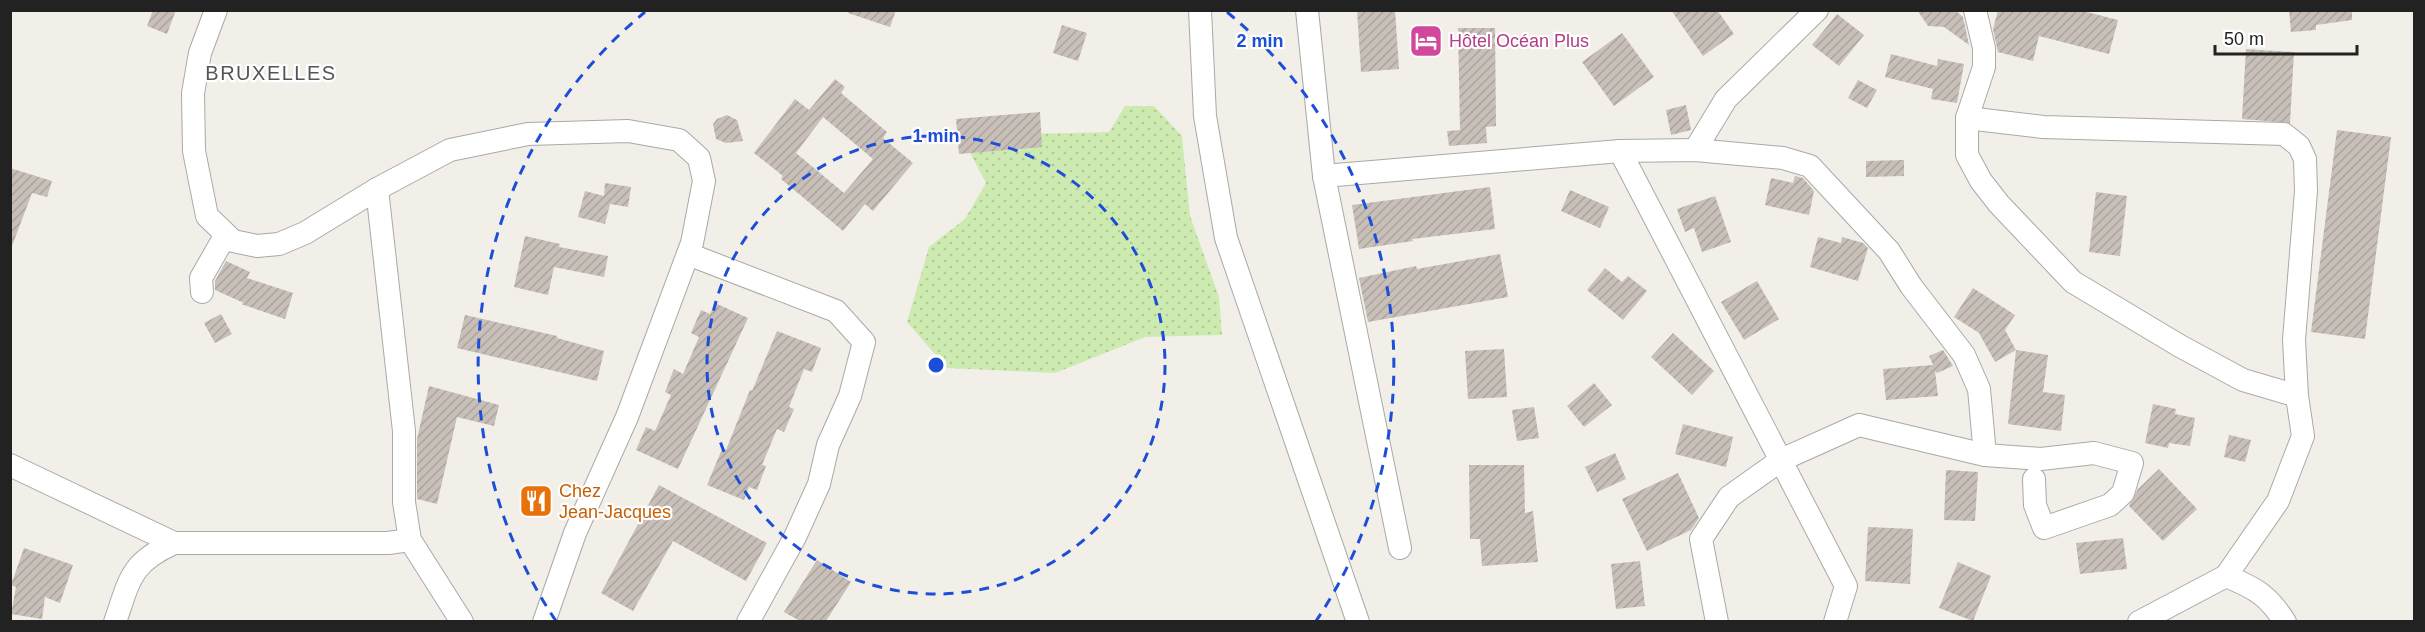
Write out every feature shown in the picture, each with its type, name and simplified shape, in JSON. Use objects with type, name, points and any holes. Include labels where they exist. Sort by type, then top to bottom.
[{"type":"street","points":[[216,10],[200,52],[193,93],[194,151],[201,197],[207,216],[225,236],[233,241],[257,246],[279,244],[305,233],[377,189],[450,150],[528,135],[628,130],[679,140],[699,158],[704,181],[700,211],[688,254],[627,417],[575,533],[544,621]]},
{"type":"street","points":[[1200,10],[1205,116],[1226,238],[1358,621]]},
{"type":"street","points":[[1306,10],[1324,176],[1400,548]]},
{"type":"street","points":[[1695,150],[1726,99],[1817,10]]},
{"type":"street","points":[[1975,10],[1983,48],[1984,67],[1967,118],[1967,155],[1981,181],[1999,204],[2073,282],[2180,346],[2243,380],[2297,396]]},
{"type":"street","points":[[1967,118],[2043,127],[2284,134],[2290,137],[2305,159],[2306,191],[2294,340],[2297,396],[2303,436],[2278,501],[2226,576],[2139,621]]},
{"type":"street","points":[[1324,176],[1620,151],[1695,150],[1783,158],[1810,166],[1826,180],[1889,250],[1911,286],[1964,355],[1979,389],[1985,455]]},
{"type":"street","points":[[1620,151],[1846,586],[1835,621]]},
{"type":"street","points":[[377,189],[404,431],[404,502],[410,540],[462,621]]},
{"type":"street","points":[[202,292],[201,278],[225,236]]},
{"type":"street","points":[[688,254],[836,311],[864,342],[850,396],[828,445],[819,484],[795,537],[748,621]]},
{"type":"street","points":[[1717,621],[1701,539],[1729,497],[1781,460],[1859,425],[1985,455],[2041,459],[2094,453],[2132,463],[2123,493],[2110,506],[2044,528],[2035,505],[2034,479]]},
{"type":"street","points":[[10,465],[174,543]]},
{"type":"street","points":[[115,621],[133,572],[152,553],[174,543],[388,543],[410,540]]},
{"type":"street","points":[[2226,576],[2248,586],[2272,602],[2285,621]]},
{"type":"green space","points":[[1125,106],[1154,106],[1182,136],[1190,216],[1219,297],[1222,335],[1145,337],[1055,373],[947,368],[907,322],[929,247],[965,219],[986,183],[969,151],[981,135],[1109,132]]},
{"type":"building","points":[[153,10],[176,10],[167,34],[147,26]]},
{"type":"building","points":[[848,10],[896,10],[890,27],[848,13]]},
{"type":"building","points":[[1357,10],[1395,10],[1399,69],[1361,72]]},
{"type":"building","points":[[1671,10],[1717,10],[1734,34],[1703,56]]},
{"type":"building","points":[[1917,10],[1955,10],[1963,17],[1969,45],[1944,27],[1928,26]]},
{"type":"building","points":[[1998,10],[2079,10],[2118,20],[2109,54],[2039,36],[2033,61],[1998,52],[1993,29]]},
{"type":"building","points":[[2289,10],[2352,10],[2352,20],[2316,25],[2316,30],[2291,32]]},
{"type":"building","points":[[1837,14],[1864,35],[1839,66],[1812,45]]},
{"type":"building","points":[[1062,25],[1087,33],[1078,61],[1053,53]]},
{"type":"building","points":[[1458,28],[1495,28],[1496,126],[1486,127],[1487,143],[1449,146],[1447,131],[1460,130]]},
{"type":"building","points":[[1622,33],[1654,77],[1614,106],[1582,62]]},
{"type":"building","points":[[2246,49],[2294,52],[2290,123],[2242,119]]},
{"type":"building","points":[[1891,54],[1937,66],[1938,59],[1964,64],[1957,103],[1931,99],[1933,89],[1885,77]]},
{"type":"building","points":[[835,79],[845,87],[841,93],[887,132],[883,138],[913,163],[873,211],[865,204],[843,231],[781,179],[783,176],[754,153],[795,99],[809,110]],"holes":[[[823,117],[873,159],[844,193],[796,153]]]},
{"type":"building","points":[[1858,80],[1877,90],[1867,108],[1848,98]]},
{"type":"building","points":[[1686,105],[1691,130],[1671,135],[1666,110]]},
{"type":"building","points":[[1040,112],[1042,147],[959,154],[956,119]]},
{"type":"building","points":[[727,115],[737,120],[743,141],[726,143],[716,139],[713,124],[717,119]]},
{"type":"building","points":[[2337,130],[2391,137],[2365,339],[2311,332]]},
{"type":"building","points":[[1904,160],[1904,176],[1866,177],[1866,161]]},
{"type":"building","points":[[10,168],[52,181],[47,197],[32,193],[12,246]]},
{"type":"building","points":[[1795,176],[1803,178],[1814,191],[1809,215],[1765,205],[1771,178],[1793,183]]},
{"type":"building","points":[[605,183],[631,187],[628,207],[610,204],[605,224],[578,217],[585,191],[604,196]]},
{"type":"building","points":[[1490,187],[1495,229],[1412,239],[1413,241],[1359,249],[1352,205]]},
{"type":"building","points":[[1570,190],[1609,207],[1600,228],[1561,211]]},
{"type":"building","points":[[2096,192],[2127,196],[2120,256],[2089,252]]},
{"type":"building","points":[[1715,196],[1731,242],[1702,252],[1694,228],[1685,232],[1677,209]]},
{"type":"building","points":[[525,236],[560,244],[559,247],[608,256],[604,277],[554,267],[548,295],[514,287]]},
{"type":"building","points":[[1818,237],[1841,243],[1842,237],[1863,243],[1868,248],[1858,281],[1810,267]]},
{"type":"building","points":[[1500,254],[1508,297],[1368,322],[1359,278],[1416,266],[1417,269]]},
{"type":"building","points":[[226,261],[250,272],[247,278],[293,293],[285,319],[241,304],[244,303],[215,290],[215,281]]},
{"type":"building","points":[[1605,268],[1622,282],[1628,276],[1647,291],[1623,320],[1587,290]]},
{"type":"building","points":[[1757,281],[1779,319],[1744,340],[1721,302]]},
{"type":"building","points":[[1973,288],[2015,315],[2005,330],[2016,350],[1995,362],[1979,333],[1954,317]]},
{"type":"building","points":[[715,303],[748,318],[678,469],[636,450],[646,427],[655,431],[671,395],[665,392],[674,369],[683,374],[699,337],[691,333],[701,310],[710,314]]},
{"type":"building","points":[[221,314],[232,334],[215,343],[204,323]]},
{"type":"building","points":[[465,315],[557,336],[557,338],[604,351],[597,381],[457,348]]},
{"type":"building","points":[[777,331],[821,348],[812,372],[804,369],[789,407],[794,409],[784,432],[777,429],[762,465],[766,466],[757,490],[749,487],[744,500],[707,485],[722,449],[726,450]]},
{"type":"building","points":[[1673,333],[1714,371],[1692,395],[1651,357]]},
{"type":"building","points":[[1504,349],[1507,397],[1468,399],[1465,351]]},
{"type":"building","points":[[1943,350],[1953,366],[1937,373],[1935,371],[1938,396],[1886,400],[1883,369],[1933,365],[1929,356]]},
{"type":"building","points":[[2016,350],[2048,355],[2043,392],[2065,395],[2061,431],[2008,424]]},
{"type":"building","points":[[1594,383],[1612,405],[1584,427],[1567,406]]},
{"type":"building","points":[[429,386],[499,405],[494,426],[457,417],[437,504],[417,499],[417,439]]},
{"type":"building","points":[[2153,404],[2176,409],[2175,414],[2195,418],[2190,446],[2169,443],[2168,448],[2145,443]]},
{"type":"building","points":[[1534,407],[1539,438],[1517,441],[1512,410]]},
{"type":"building","points":[[1683,424],[1733,437],[1726,467],[1675,454]]},
{"type":"building","points":[[2229,435],[2251,440],[2245,462],[2224,457]]},
{"type":"building","points":[[1615,453],[1626,479],[1597,492],[1585,467]]},
{"type":"building","points":[[1469,465],[1524,465],[1525,513],[1533,511],[1538,562],[1482,566],[1480,539],[1470,539]]},
{"type":"building","points":[[2159,469],[2197,509],[2163,541],[2129,506],[2138,489]]},
{"type":"building","points":[[1946,470],[1978,472],[1975,521],[1944,520]]},
{"type":"building","points":[[1678,473],[1699,518],[1691,530],[1647,551],[1622,499]]},
{"type":"building","points":[[659,485],[767,543],[746,581],[673,541],[633,611],[601,593]]},
{"type":"building","points":[[1868,527],[1913,529],[1910,584],[1865,581]]},
{"type":"building","points":[[2123,538],[2127,569],[2080,574],[2076,543]]},
{"type":"building","points":[[24,548],[73,565],[60,603],[45,597],[42,619],[11,614],[16,587],[11,585]]},
{"type":"building","points":[[817,560],[851,582],[826,621],[800,621],[784,612]]},
{"type":"building","points":[[1640,561],[1645,606],[1616,609],[1611,564]]},
{"type":"building","points":[[1958,562],[1991,576],[1973,621],[1939,608]]},
{"type":"place","name":"Hôtel Océan Plus","points":[[1426,41]]},
{"type":"place","name":"Chez Jean-Jacques","points":[[536,501]]},
{"type":"district","name":"BRUXELLES","points":[[271,73]]}]
